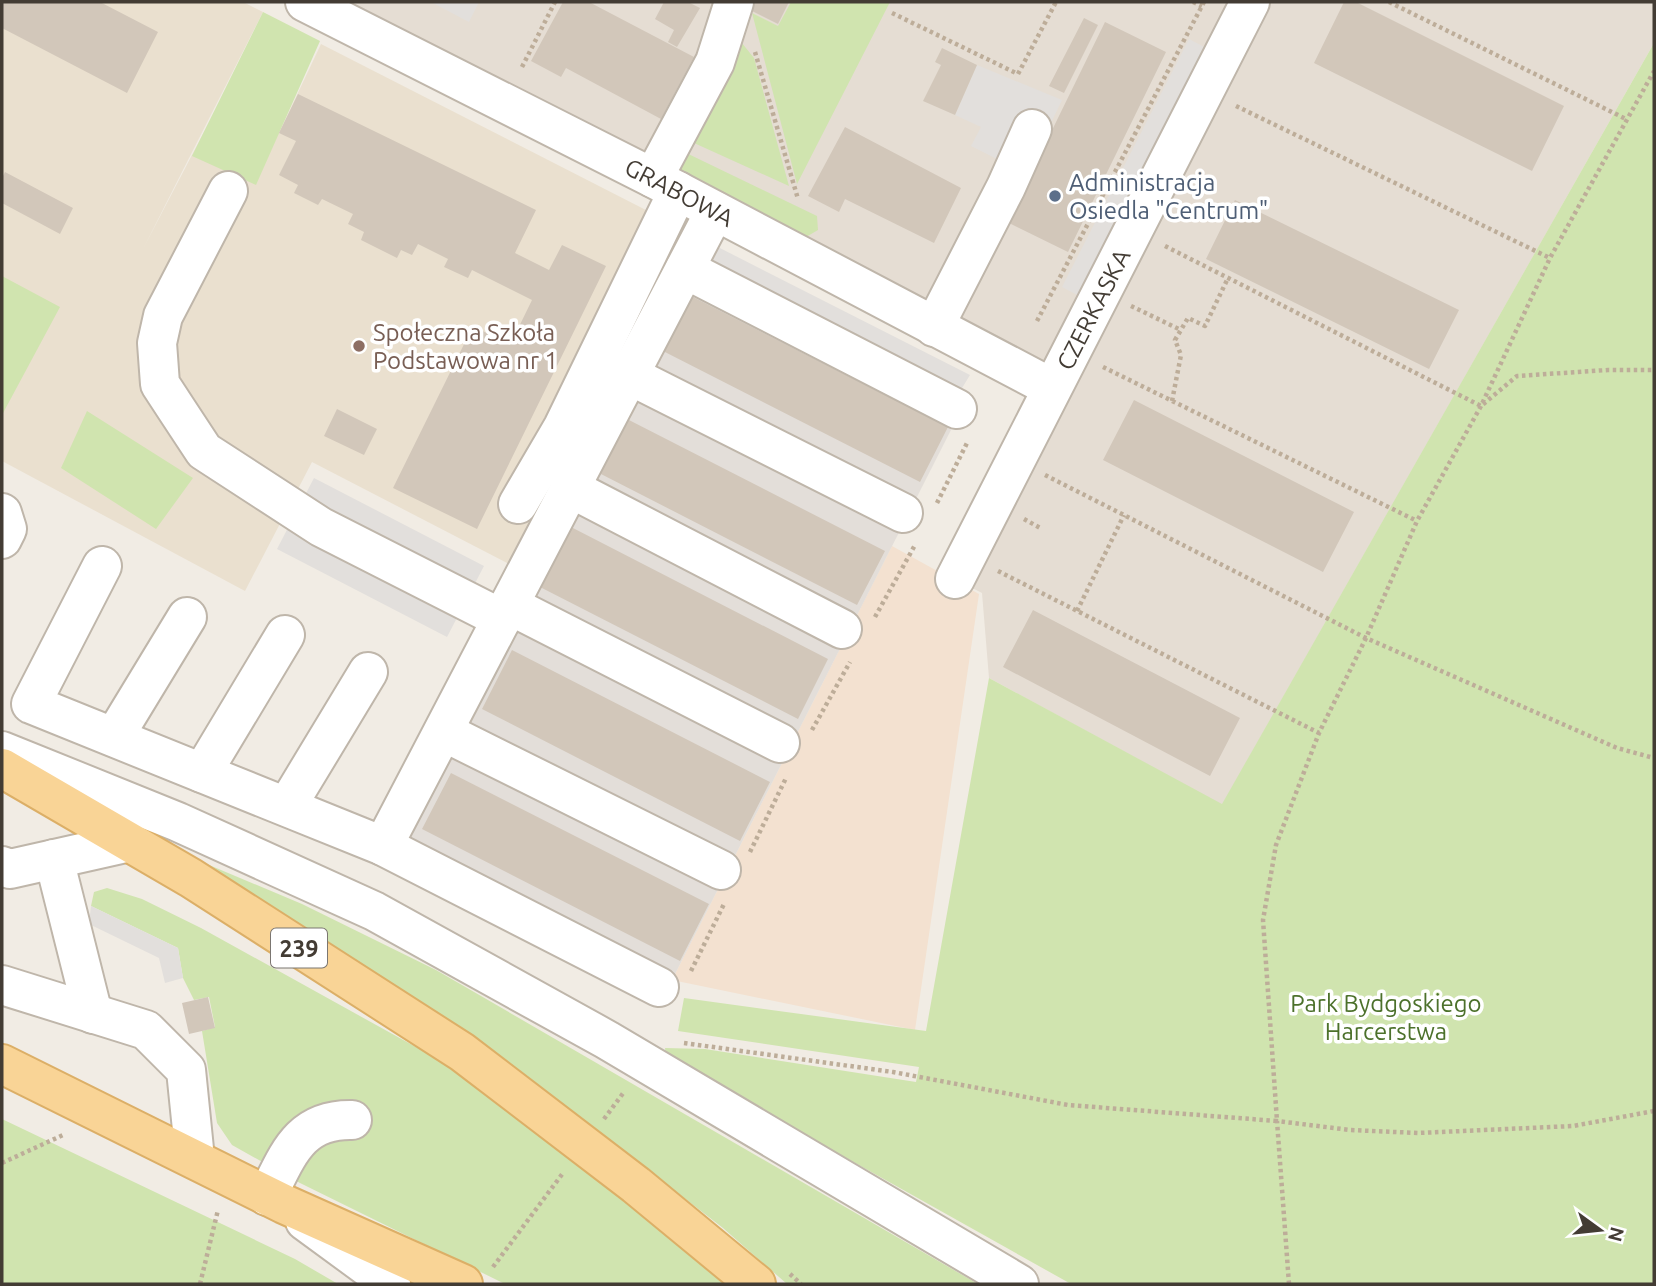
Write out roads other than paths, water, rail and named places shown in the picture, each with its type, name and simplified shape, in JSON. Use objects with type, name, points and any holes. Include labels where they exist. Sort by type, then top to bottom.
[{"type":"main road","name":"239","points":[[2,768],[191,878],[592,1135],[755,1284]]},
{"type":"main road","points":[[2,1063],[276,1200],[475,1279]]},
{"type":"street","name":"GRABOWA","points":[[305,2],[666,184],[1052,388]]},
{"type":"street","name":"CZERKASKA","points":[[956,579],[1250,2]]},
{"type":"street","points":[[518,504],[563,427],[666,184],[715,62],[733,8]]},
{"type":"street","points":[[934,327],[1006,187],[1032,129]]},
{"type":"street","points":[[228,191],[163,316],[157,343],[160,384],[204,451],[321,527],[793,749]]},
{"type":"street","points":[[383,846],[715,211]]},
{"type":"street","points":[[685,270],[963,424]]},
{"type":"street","points":[[629,375],[920,519]]},
{"type":"street","points":[[570,488],[855,636]]},
{"type":"street","points":[[2,513],[7,529],[2,539]]},
{"type":"street","points":[[102,566],[31,704],[383,846],[673,983]]},
{"type":"street","points":[[114,737],[187,617]]},
{"type":"street","points":[[202,773],[285,635]]},
{"type":"street","points":[[287,806],[368,672]]},
{"type":"street","points":[[444,732],[732,873]]},
{"type":"street","points":[[2,751],[178,822],[374,911],[607,1040],[1019,1284]]},
{"type":"street","points":[[2,866],[10,869],[130,842]]},
{"type":"street","points":[[54,859],[93,1014]]},
{"type":"street","points":[[2,985],[146,1030],[186,1070],[195,1159]]},
{"type":"street","points":[[352,1121],[332,1120],[314,1126],[290,1150],[276,1200],[391,1284]]},
{"type":"place","name":"Administracja Osiedla \"Centrum\"","points":[[1055,196]]},
{"type":"place","name":"Społeczna Szkoła Podstawowa nr 1","points":[[359,346]]},
{"type":"park label","name":"Park Bydgoskiego Harcerstwa","points":[[1386,1017]]}]
